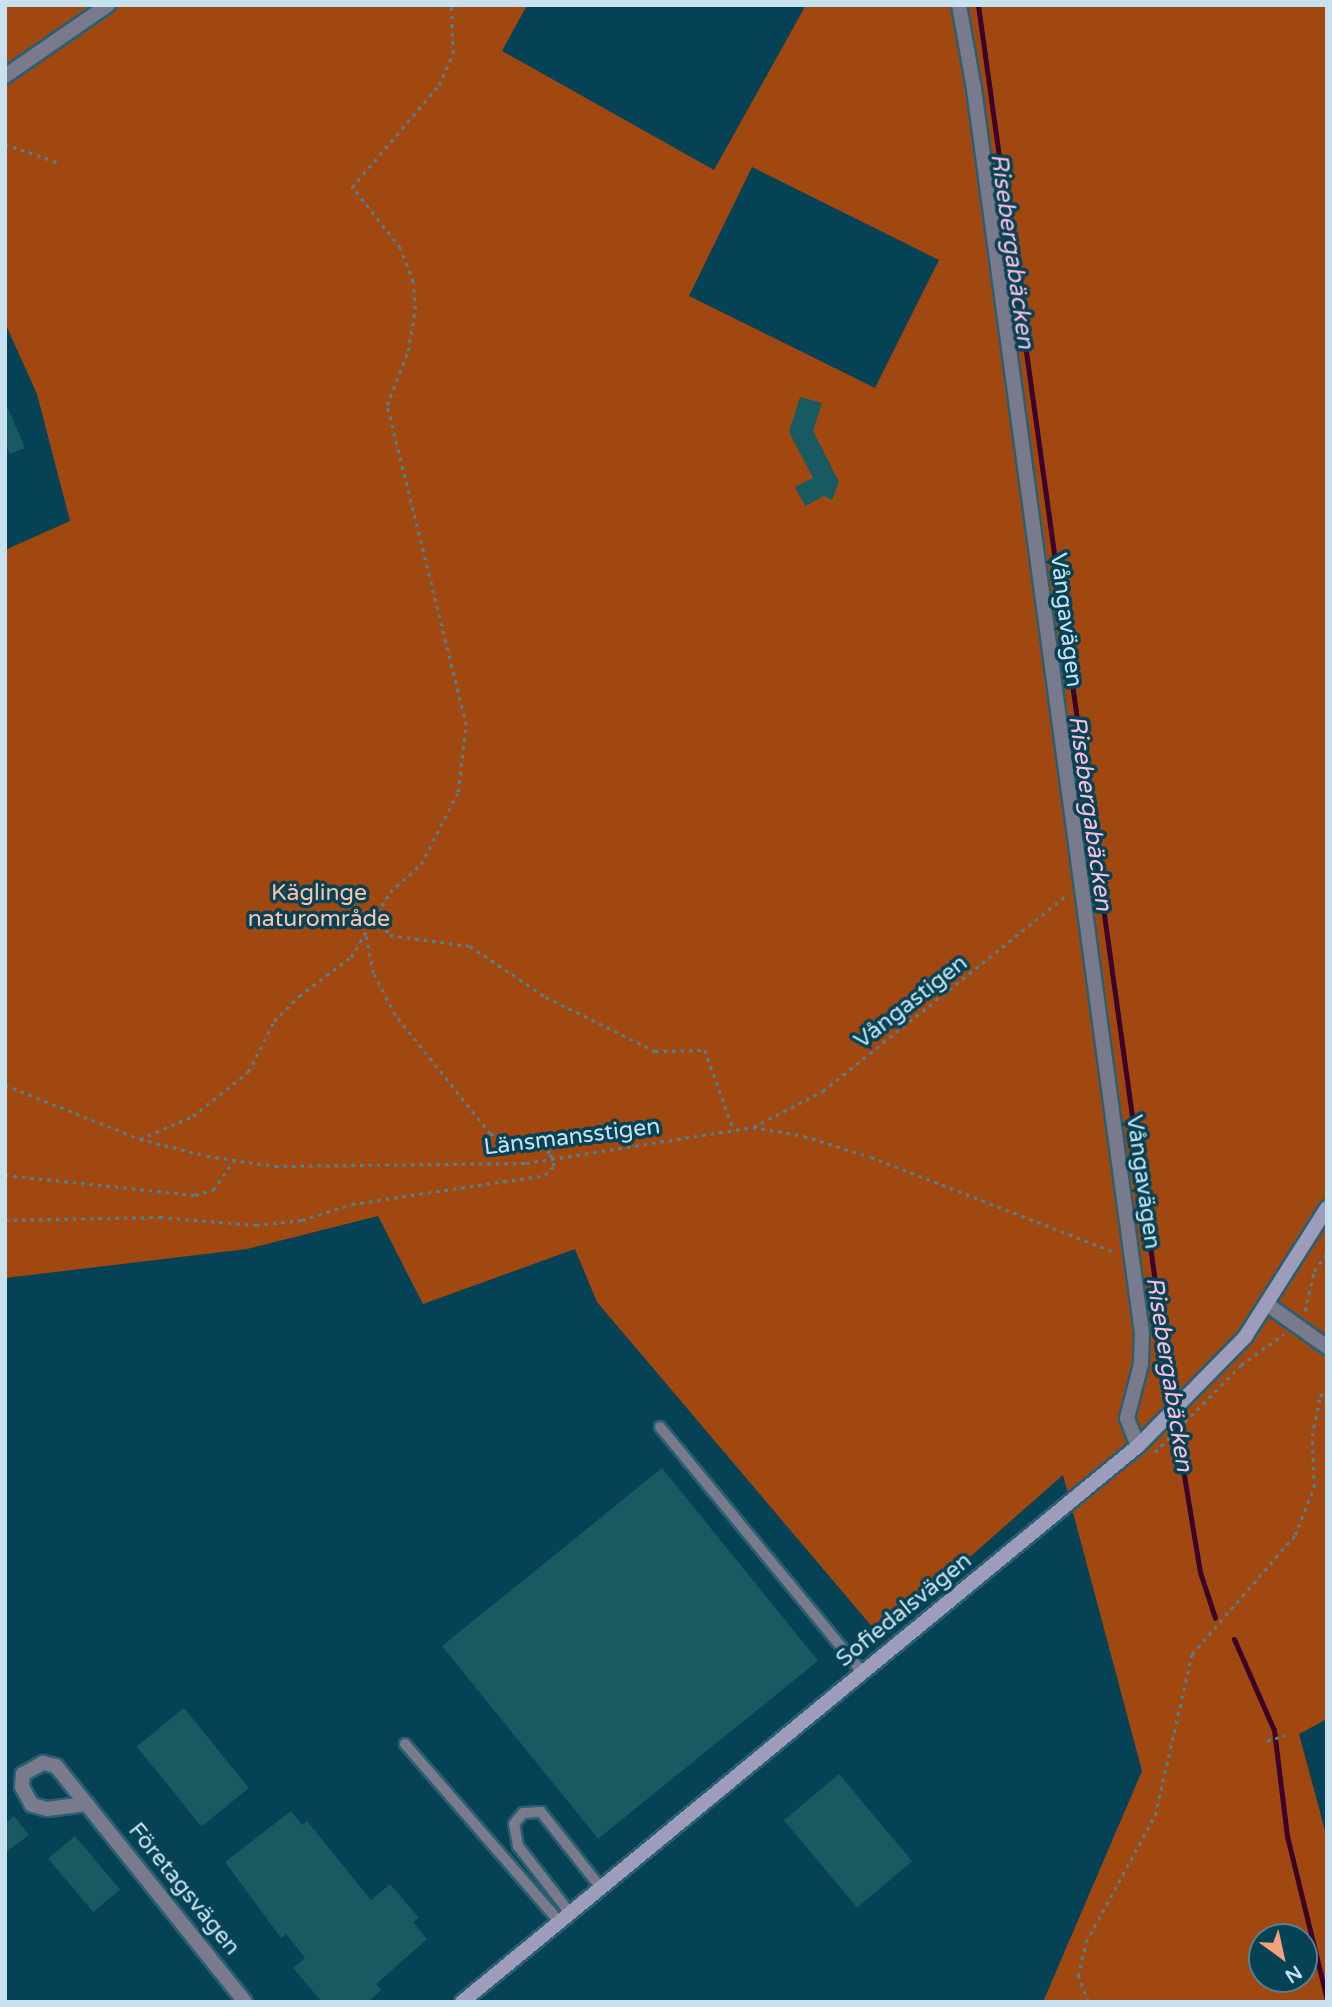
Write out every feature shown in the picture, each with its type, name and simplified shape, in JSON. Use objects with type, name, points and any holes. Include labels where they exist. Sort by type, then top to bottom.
[{"type":"main road","name":"Sofiedalsvägen","points":[[468,2000],[1143,1441],[1194,1393],[1268,1305],[1327,1208]]},
{"type":"street","points":[[5,76],[108,5]]},
{"type":"street","name":"Vångavägen","points":[[959,5],[1002,290],[1078,885],[1143,1348],[1128,1418],[1143,1441]]},
{"type":"street","points":[[1268,1305],[1327,1348]]},
{"type":"street","name":"Företagsvägen","points":[[87,1804],[245,2002]]},
{"type":"lane","points":[[660,1427],[863,1673]]},
{"type":"lane","points":[[405,1744],[565,1918]]},
{"type":"lane","points":[[565,1918],[518,1846],[514,1824],[523,1813],[541,1812],[601,1888]]},
{"type":"path","points":[[140,1139],[193,1116],[248,1072],[274,1021],[299,996],[351,957],[366,937],[390,892],[421,864],[442,828],[458,792],[466,725],[387,405],[408,351],[415,309],[413,282],[400,248],[352,187],[439,85],[453,53],[451,5]]},
{"type":"path","points":[[5,144],[57,162]]},
{"type":"path","name":"Vångastigen","points":[[752,1127],[823,1091],[1078,885]]},
{"type":"path","points":[[376,916],[390,935],[470,946],[546,996],[655,1051],[705,1050],[734,1131]]},
{"type":"path","points":[[5,1220],[133,1216],[256,1225],[302,1220],[352,1204],[545,1175],[555,1159],[519,1140],[490,1134],[395,1015],[373,973],[366,937]]},
{"type":"path","name":"Länsmansstigen","points":[[5,1085],[140,1139],[234,1160],[275,1166],[434,1166],[555,1159],[752,1127],[804,1136],[871,1157],[1130,1258]]},
{"type":"path","points":[[5,1175],[195,1195],[213,1189],[234,1160]]},
{"type":"path","points":[[1153,1453],[1198,1412],[1241,1366],[1275,1345],[1294,1325],[1309,1303],[1314,1271],[1327,1252]]},
{"type":"path","points":[[1088,2002],[1078,1976],[1086,1942],[1155,1815],[1192,1654],[1295,1535],[1314,1487],[1312,1436],[1320,1396],[1327,1389]]},
{"type":"path","points":[[1267,1741],[1285,1735]]},
{"type":"green space","name":"Käglinge naturområde","points":[[5,5],[527,5],[502,51],[714,170],[806,5],[1327,5],[1327,1719],[1299,1734],[1327,1838],[1327,2002],[1043,2002],[1142,1771],[1063,1475],[880,1636],[597,1302],[575,1249],[423,1304],[378,1216],[247,1249],[5,1278],[5,550],[70,521],[37,394],[5,323]],"holes":[[[752,167],[939,260],[875,388],[689,296]]]},
{"type":"building","points":[[800,397],[822,403],[813,431],[839,482],[832,500],[824,496],[805,506],[795,487],[813,478],[789,432]]},
{"type":"building","points":[[5,401],[25,448],[10,454],[5,443]]},
{"type":"building","points":[[662,1468],[818,1661],[598,1839],[442,1646]]},
{"type":"building","points":[[184,1708],[249,1788],[201,1826],[137,1746]]},
{"type":"building","points":[[839,1774],[912,1861],[857,1908],[784,1820]]},
{"type":"building","points":[[291,1811],[302,1825],[307,1821],[371,1900],[390,1884],[419,1918],[413,1922],[427,1939],[376,1984],[381,1990],[368,2002],[322,2002],[293,1968],[305,1958],[286,1934],[281,1938],[225,1862]]},
{"type":"building","points":[[14,1816],[29,1835],[5,1853],[5,1823]]},
{"type":"building","points":[[75,1836],[120,1890],[93,1912],[48,1858]]},
{"type":"waterway","name":"Risebergabäcken","points":[[978,5],[1171,1397],[1200,1572],[1215,1618]]},
{"type":"waterway","name":"Risebergabäcken","points":[[1234,1639],[1274,1730],[1287,1836],[1327,2000]]}]
